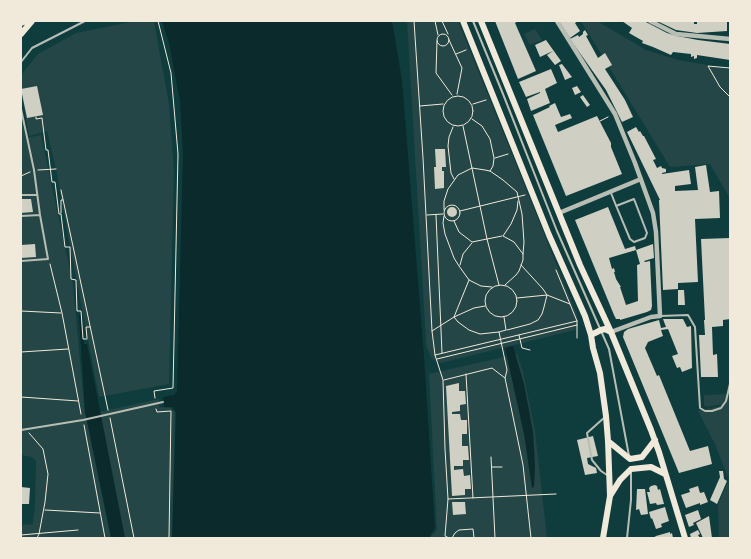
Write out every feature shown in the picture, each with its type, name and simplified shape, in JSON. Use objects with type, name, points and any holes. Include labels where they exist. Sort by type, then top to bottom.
[{"type":"main road","points":[[21,23],[26,21]]},
{"type":"main road","points":[[21,34],[32,21]]},
{"type":"main road","points":[[463,21],[591,334],[600,373],[608,441],[610,496],[603,538]]},
{"type":"main road","points":[[481,21],[580,265],[611,332],[655,440],[685,538]]},
{"type":"main road","points":[[591,334],[605,329],[611,332]]},
{"type":"main road","points":[[608,441],[630,459],[642,457],[655,440]]},
{"type":"main road","points":[[610,496],[620,480],[631,469],[651,467],[665,474]]},
{"type":"street","points":[[557,21],[615,114],[636,163],[653,213],[656,232],[660,316],[651,317],[611,332]]},
{"type":"street","points":[[650,21],[676,34],[730,39]]},
{"type":"street","points":[[559,213],[641,179]]},
{"type":"lane","points":[[21,62],[32,48],[85,21]]},
{"type":"lane","points":[[473,21],[557,231],[609,349],[630,459]]},
{"type":"lane","points":[[21,109],[34,170],[48,258],[21,261]]},
{"type":"lane","points":[[610,192],[630,239],[634,242],[645,238],[647,233],[634,199],[616,206]]},
{"type":"lane","points":[[21,195],[37,195]]},
{"type":"lane","points":[[21,216],[40,215]]},
{"type":"lane","points":[[660,316],[688,315],[695,328],[700,408],[705,411],[720,408],[726,401],[730,384]]},
{"type":"lane","points":[[21,430],[102,416],[163,402]]},
{"type":"lane","points":[[606,416],[587,433],[592,460],[608,476]]},
{"type":"lane","points":[[627,538],[631,500],[631,469]]},
{"type":"path","points":[[154,391],[173,388],[178,171],[171,73],[158,21]]},
{"type":"path","points":[[414,21],[432,331],[435,355],[443,380],[448,499],[445,536],[449,538]]},
{"type":"path","points":[[435,21],[438,36],[436,73],[453,96]]},
{"type":"path","points":[[442,21],[462,68],[457,95]]},
{"type":"path","points":[[438,36],[445,34],[449,39]]},
{"type":"path","points":[[437,41],[438,44],[444,46],[449,42],[449,39]]},
{"type":"path","points":[[456,54],[467,49]]},
{"type":"path","points":[[730,68],[708,66],[720,86],[730,97]]},
{"type":"path","points":[[457,95],[466,98],[472,104],[472,118],[463,126],[454,126],[446,121],[444,117],[442,108],[449,98],[453,96],[457,95]]},
{"type":"path","points":[[472,104],[487,100]]},
{"type":"path","points":[[419,106],[444,104]]},
{"type":"path","points":[[600,121],[615,114]]},
{"type":"path","points":[[36,117],[36,119],[42,118],[52,182],[55,182],[58,214],[61,214]]},
{"type":"path","points":[[472,118],[482,126],[490,139],[494,158],[490,171]]},
{"type":"path","points":[[454,126],[449,137],[448,146],[451,173],[455,180]]},
{"type":"path","points":[[463,126],[487,239],[499,285]]},
{"type":"path","points":[[494,158],[509,154]]},
{"type":"path","points":[[493,287],[486,295],[486,306],[491,314],[504,317],[514,311],[517,298],[514,292],[505,285],[482,286],[469,280],[454,258],[443,223],[444,201],[448,188],[458,175],[472,168],[490,171],[517,192],[519,198],[524,242],[523,254],[519,270],[505,285]]},
{"type":"path","points":[[61,190],[134,538]]},
{"type":"path","points":[[460,211],[526,195]]},
{"type":"path","points":[[503,236],[512,224],[519,198]]},
{"type":"path","points":[[63,200],[60,200],[65,246],[70,247],[71,279],[76,280],[77,311],[81,311],[83,339],[87,339],[86,327],[90,327]]},
{"type":"path","points":[[426,215],[444,215],[448,220],[454,221],[460,216],[457,206],[450,204],[444,210]]},
{"type":"path","points":[[436,214],[442,353]]},
{"type":"path","points":[[454,221],[459,232],[472,242]]},
{"type":"path","points":[[459,266],[463,254],[472,242],[503,236],[514,242],[523,254]]},
{"type":"path","points":[[48,258],[62,313],[84,419],[105,538]]},
{"type":"path","points":[[454,317],[462,326],[480,334],[499,332],[538,320],[542,314],[546,294],[521,265]]},
{"type":"path","points":[[454,317],[469,280]]},
{"type":"path","points":[[517,298],[546,294],[570,304],[577,320],[577,338]]},
{"type":"path","points":[[432,331],[454,317],[474,308],[486,306]]},
{"type":"path","points":[[21,311],[62,313]]},
{"type":"path","points":[[504,317],[506,330]]},
{"type":"path","points":[[435,355],[577,320]]},
{"type":"path","points":[[437,360],[577,325]]},
{"type":"path","points":[[499,332],[507,370],[505,378],[523,465],[531,538]]},
{"type":"path","points":[[518,334],[522,348],[530,350]]},
{"type":"path","points":[[21,352],[69,349]]},
{"type":"path","points":[[451,351],[452,356]]},
{"type":"path","points":[[443,380],[492,368],[505,378]]},
{"type":"path","points":[[466,374],[473,498]]},
{"type":"path","points":[[154,387],[157,412],[171,411],[169,538]]},
{"type":"path","points":[[21,397],[79,401]]},
{"type":"path","points":[[25,430],[43,449],[48,474],[44,510],[37,538]]},
{"type":"path","points":[[491,457],[495,538]]},
{"type":"path","points":[[491,467],[502,467]]},
{"type":"path","points":[[448,499],[556,494]]},
{"type":"path","points":[[44,510],[100,513]]},
{"type":"path","points":[[452,538],[458,530],[473,529],[474,538]]},
{"type":"path","points":[[21,534],[78,530]]},
{"type":"shaded area","points":[[136,21],[154,21],[169,104],[174,171],[169,384],[99,397],[56,169],[47,131],[29,136],[21,91],[21,75],[38,54],[76,33]]},
{"type":"shaded area","points":[[162,21],[392,21],[402,80],[424,356],[435,528],[430,538],[172,538],[176,412],[172,407],[164,407],[163,397],[174,395],[177,391],[183,154],[180,101],[169,43]]},
{"type":"shaded area","points":[[407,21],[458,21],[577,315],[578,321],[575,330],[441,363],[432,359],[426,341]]},
{"type":"shaded area","points":[[581,21],[597,21],[646,50],[678,60],[730,69],[730,199],[710,164],[670,167]]},
{"type":"shaded area","points":[[535,29],[542,40],[530,45],[524,34]]},
{"type":"shaded area","points":[[21,114],[26,138],[41,135],[73,284],[85,415],[159,399],[159,407],[171,408],[175,413],[172,538],[22,538],[21,525],[33,524],[36,461],[32,457],[21,455]]},
{"type":"shaded area","points":[[79,315],[81,315],[84,344],[87,344],[125,538],[111,538],[85,412]]},
{"type":"shaded area","points":[[513,346],[524,384],[533,432],[535,466],[534,487],[532,488],[524,434],[505,348]]},
{"type":"shaded area","points":[[517,354],[523,372],[535,431],[547,538],[431,538],[437,530],[429,374]]},
{"type":"shaded area","points":[[730,376],[730,538],[719,538],[718,504],[729,480],[715,444],[698,411],[722,404],[706,407],[704,405],[704,395],[726,394],[726,396]]},
{"type":"building","points":[[495,21],[518,21],[515,23],[536,71],[518,79]]},
{"type":"building","points":[[559,21],[578,21],[575,23],[580,31],[570,38]]},
{"type":"building","points":[[622,21],[644,21],[677,36],[730,44],[730,60],[697,55],[697,58],[694,59],[694,56],[691,57],[691,54],[673,52],[671,55],[642,43],[643,41],[629,33],[632,28]]},
{"type":"building","points":[[657,21],[694,21],[694,24],[697,24],[697,21],[727,21],[727,31],[697,33],[676,30]]},
{"type":"building","points":[[585,30],[588,35],[586,36],[598,58],[605,53],[612,65],[605,69],[625,100],[633,117],[622,122],[606,90],[570,39],[578,35],[579,37]]},
{"type":"building","points":[[546,40],[561,61],[555,65],[547,55],[553,51],[540,57],[535,45]]},
{"type":"building","points":[[562,64],[572,77],[565,80],[559,65]]},
{"type":"building","points":[[551,69],[557,83],[545,89],[550,103],[531,111],[527,99],[540,92],[526,97],[519,82]]},
{"type":"building","points":[[37,86],[43,115],[27,118],[21,89]]},
{"type":"building","points":[[577,86],[581,92],[575,95],[572,88]]},
{"type":"building","points":[[583,95],[590,105],[587,107],[580,97]]},
{"type":"building","points":[[555,103],[561,117],[570,114],[572,118],[555,125],[558,132],[597,116],[611,143],[622,174],[566,196],[533,115]]},
{"type":"building","points":[[636,127],[644,136],[656,159],[653,160],[657,168],[661,166],[666,169],[666,172],[662,174],[689,170],[691,184],[675,186],[675,191],[698,190],[695,167],[706,165],[710,192],[719,191],[720,218],[695,219],[698,282],[678,283],[678,289],[663,290],[660,200],[627,132]]},
{"type":"building","points":[[435,149],[445,149],[446,167],[442,167],[442,171],[444,171],[444,188],[435,189]]},
{"type":"building","points":[[21,199],[31,199],[33,212],[21,213]]},
{"type":"building","points":[[452,207],[457,212],[452,217],[447,212]]},
{"type":"building","points":[[608,207],[625,249],[635,246],[636,250],[653,244],[654,258],[644,261],[650,261],[651,310],[620,320],[616,319],[614,315],[575,220]],"holes":[[[636,250],[640,264],[637,265],[638,301],[626,305],[609,258]]]},
{"type":"building","points":[[730,238],[730,319],[723,320],[723,326],[712,327],[713,355],[717,354],[718,377],[701,377],[699,335],[705,335],[705,320],[701,239]]},
{"type":"building","points":[[35,244],[36,257],[21,258],[21,245]]},
{"type":"building","points":[[678,290],[684,290],[685,305],[678,305]]},
{"type":"building","points":[[663,319],[683,319],[687,327],[691,326],[692,368],[682,372],[680,367],[677,368],[672,356],[678,354],[668,329],[661,330],[663,336],[648,342],[645,348],[657,376],[659,375],[690,451],[708,446],[712,464],[679,473],[623,337],[624,332],[628,329],[659,320],[661,328],[666,327]]},
{"type":"building","points":[[459,383],[459,391],[465,391],[466,404],[460,405],[460,411],[452,412],[452,414],[460,414],[461,420],[467,420],[467,434],[462,434],[462,446],[468,446],[469,460],[463,460],[463,466],[454,466],[454,470],[463,469],[464,476],[470,475],[471,489],[465,489],[465,495],[452,496],[446,386]]},
{"type":"building","points":[[593,436],[598,456],[587,458],[588,464],[596,468],[597,473],[585,475],[577,440]]},
{"type":"building","points":[[719,471],[723,471],[724,479],[727,481],[717,504],[710,500],[720,477]]},
{"type":"building","points":[[655,485],[658,490],[660,489],[664,504],[650,504],[647,492],[650,492],[649,488]]},
{"type":"building","points":[[698,486],[700,493],[704,492],[708,502],[686,508],[681,495],[690,492],[689,489]]},
{"type":"building","points":[[21,487],[30,488],[29,504],[21,504]]},
{"type":"building","points":[[637,489],[645,489],[648,514],[641,515],[639,509],[636,510]]},
{"type":"building","points":[[452,502],[465,502],[466,514],[453,515]]},
{"type":"building","points":[[665,507],[669,521],[661,524],[662,527],[656,529],[649,512]]},
{"type":"building","points":[[698,510],[701,519],[689,527],[685,515]]},
{"type":"building","points":[[709,516],[712,538],[703,538],[696,523]]},
{"type":"building","points":[[698,530],[700,538],[691,538],[690,534]]},
{"type":"building","points":[[670,532],[673,538],[653,538],[656,536]]}]
